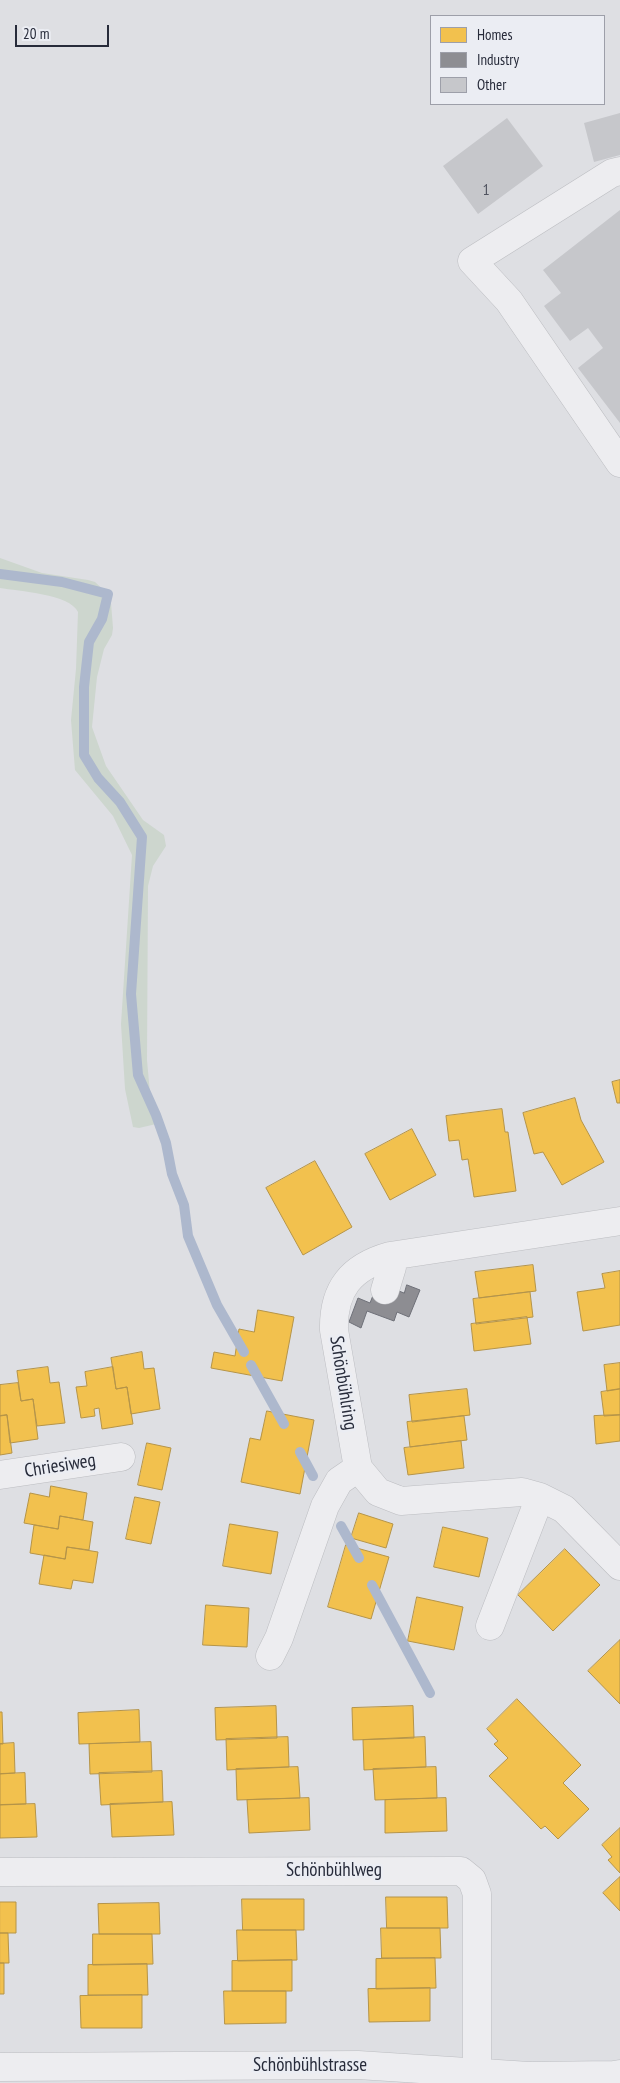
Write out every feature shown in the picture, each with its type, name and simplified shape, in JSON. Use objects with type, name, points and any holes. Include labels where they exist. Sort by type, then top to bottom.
[{"type":"street","points":[[620,171],[612,173],[472,261],[509,301],[620,463]]},
{"type":"street","name":"Schönbühlring","points":[[620,1221],[390,1256],[373,1261],[362,1267],[340,1291],[334,1314],[334,1330],[358,1468],[378,1492],[402,1501],[522,1492],[564,1509],[620,1566]]},
{"type":"street","points":[[385,1290],[392,1267],[390,1256]]},
{"type":"street","name":"Chriesiweg","points":[[0,1475],[121,1457]]},
{"type":"street","points":[[270,1656],[279,1638],[325,1506],[339,1481],[358,1468]]},
{"type":"street","points":[[490,1626],[540,1498]]},
{"type":"street","name":"Schönbühlweg","points":[[0,1872],[461,1871],[472,1880],[477,1894],[477,2072]]},
{"type":"street","name":"Schönbühlstrasse","points":[[0,2067],[171,2075],[358,2065],[477,2072],[549,2079],[620,2074]]},
{"type":"shaded area","points":[[0,558],[42,573],[95,582],[108,594],[111,603],[112,635],[104,649],[97,677],[92,727],[106,766],[143,820],[164,835],[166,846],[153,866],[148,886],[147,1060],[150,1093],[164,1126],[156,1124],[139,1128],[133,1127],[125,1089],[121,1024],[132,855],[113,816],[75,770],[71,720],[76,669],[78,612],[73,606],[55,597],[0,588]]},
{"type":"building: Homes","points":[[620,1080],[620,1103],[617,1103],[612,1082]]},
{"type":"building: Homes","points":[[575,1098],[581,1120],[604,1162],[562,1185],[543,1152],[534,1154],[523,1113]]},
{"type":"building: Homes","points":[[502,1109],[505,1132],[508,1132],[516,1191],[474,1197],[468,1159],[462,1160],[459,1140],[449,1141],[446,1116]]},
{"type":"building: Homes","points":[[412,1129],[436,1175],[390,1200],[365,1154]]},
{"type":"building: Homes","points":[[315,1161],[352,1227],[303,1255],[266,1188]]},
{"type":"building: Homes","points":[[533,1265],[536,1291],[479,1298],[475,1272]]},
{"type":"building: Homes","points":[[620,1271],[620,1325],[583,1331],[577,1292],[605,1288],[602,1274]]},
{"type":"building: Homes","points":[[530,1292],[533,1317],[476,1324],[473,1299]]},
{"type":"building: Homes","points":[[258,1310],[294,1317],[282,1381],[211,1368],[214,1352],[235,1356],[239,1329],[254,1332]]},
{"type":"building: Homes","points":[[527,1317],[531,1344],[474,1351],[471,1324]]},
{"type":"building: Homes","points":[[142,1352],[144,1369],[154,1368],[160,1409],[131,1414],[127,1387],[116,1389],[111,1358]]},
{"type":"building: Homes","points":[[620,1363],[620,1389],[607,1391],[604,1365]]},
{"type":"building: Homes","points":[[48,1367],[50,1383],[59,1382],[65,1423],[37,1426],[33,1399],[21,1401],[17,1371]]},
{"type":"building: Homes","points":[[113,1367],[116,1389],[127,1387],[133,1424],[102,1429],[99,1408],[94,1409],[95,1416],[81,1418],[76,1387],[87,1386],[85,1372]]},
{"type":"building: Homes","points":[[18,1383],[21,1401],[33,1399],[38,1439],[10,1443],[7,1415],[0,1416],[0,1385]]},
{"type":"building: Homes","points":[[467,1389],[470,1415],[412,1422],[409,1395]]},
{"type":"building: Homes","points":[[620,1389],[620,1415],[604,1416],[601,1392]]},
{"type":"building: Homes","points":[[267,1411],[314,1420],[300,1494],[241,1482],[250,1438],[260,1440]]},
{"type":"building: Homes","points":[[7,1415],[12,1453],[0,1455],[0,1416]]},
{"type":"building: Homes","points":[[620,1415],[620,1441],[596,1444],[594,1416]]},
{"type":"building: Homes","points":[[464,1416],[467,1440],[410,1447],[407,1422]]},
{"type":"building: Homes","points":[[461,1441],[464,1468],[408,1475],[404,1448]]},
{"type":"building: Homes","points":[[147,1443],[171,1448],[162,1490],[138,1485]]},
{"type":"building: Homes","points":[[51,1486],[87,1493],[83,1520],[60,1516],[58,1529],[24,1523],[30,1493],[49,1497]]},
{"type":"building: Homes","points":[[135,1497],[160,1502],[151,1544],[126,1539]]},
{"type":"building: Homes","points":[[359,1513],[393,1524],[386,1548],[351,1538]]},
{"type":"building: Homes","points":[[60,1516],[93,1522],[89,1550],[67,1547],[65,1559],[30,1553],[34,1525],[58,1529]]},
{"type":"building: Homes","points":[[230,1524],[278,1532],[271,1574],[223,1566]]},
{"type":"building: Homes","points":[[443,1527],[488,1538],[479,1577],[434,1567]]},
{"type":"building: Homes","points":[[346,1545],[389,1557],[371,1619],[328,1607]]},
{"type":"building: Homes","points":[[67,1547],[98,1552],[93,1583],[73,1580],[71,1589],[39,1584],[44,1555],[65,1559]]},
{"type":"building: Homes","points":[[565,1549],[600,1585],[553,1631],[518,1595]]},
{"type":"building: Homes","points":[[417,1597],[463,1607],[454,1650],[408,1641]]},
{"type":"building: Homes","points":[[206,1605],[249,1608],[247,1647],[203,1645]]},
{"type":"building: Homes","points":[[620,1640],[620,1704],[588,1671]]},
{"type":"building: Homes","points":[[517,1699],[581,1765],[563,1783],[589,1809],[558,1839],[545,1826],[541,1829],[489,1776],[508,1758],[494,1744],[498,1741],[487,1729]]},
{"type":"building: Homes","points":[[276,1706],[277,1738],[216,1740],[215,1708]]},
{"type":"building: Homes","points":[[413,1706],[414,1738],[353,1740],[352,1708]]},
{"type":"building: Homes","points":[[139,1710],[140,1742],[79,1744],[78,1713]]},
{"type":"building: Homes","points":[[0,1712],[2,1712],[3,1744],[0,1744]]},
{"type":"building: Homes","points":[[288,1737],[289,1767],[227,1770],[226,1739]]},
{"type":"building: Homes","points":[[425,1737],[426,1767],[364,1770],[363,1740]]},
{"type":"building: Homes","points":[[151,1742],[152,1772],[90,1774],[89,1744]]},
{"type":"building: Homes","points":[[14,1743],[15,1773],[0,1774],[0,1744]]},
{"type":"building: Homes","points":[[298,1767],[300,1798],[237,1800],[236,1769]]},
{"type":"building: Homes","points":[[436,1767],[437,1798],[375,1800],[373,1769]]},
{"type":"building: Homes","points":[[162,1771],[163,1802],[101,1805],[99,1773]]},
{"type":"building: Homes","points":[[25,1773],[26,1804],[0,1805],[0,1774]]},
{"type":"building: Homes","points":[[309,1798],[310,1830],[249,1833],[247,1800]]},
{"type":"building: Homes","points":[[446,1798],[447,1831],[385,1833],[385,1800]]},
{"type":"building: Homes","points":[[172,1802],[174,1835],[112,1837],[110,1804]]},
{"type":"building: Homes","points":[[35,1804],[37,1837],[0,1838],[0,1805]]},
{"type":"building: Homes","points":[[620,1828],[620,1873],[608,1860],[612,1857],[602,1845]]},
{"type":"building: Homes","points":[[620,1877],[620,1911],[603,1893]]},
{"type":"building: Homes","points":[[386,1897],[447,1897],[448,1928],[387,1928]]},
{"type":"building: Homes","points":[[242,1899],[304,1899],[304,1930],[243,1930]]},
{"type":"building: Homes","points":[[0,1902],[16,1902],[16,1933],[0,1933]]},
{"type":"building: Homes","points":[[159,1903],[160,1934],[99,1934],[98,1904]]},
{"type":"building: Homes","points":[[381,1928],[440,1928],[441,1958],[382,1958]]},
{"type":"building: Homes","points":[[237,1930],[296,1930],[297,1960],[238,1961]]},
{"type":"building: Homes","points":[[0,1933],[8,1933],[9,1963],[0,1963]]},
{"type":"building: Homes","points":[[93,1934],[152,1934],[153,1964],[93,1965]]},
{"type":"building: Homes","points":[[435,1958],[436,1988],[376,1989],[376,1959]]},
{"type":"building: Homes","points":[[292,1960],[292,1991],[232,1991],[232,1961]]},
{"type":"building: Homes","points":[[0,1963],[4,1963],[4,1994],[0,1994]]},
{"type":"building: Homes","points":[[147,1964],[148,1995],[88,1995],[88,1965]]},
{"type":"building: Homes","points":[[430,1988],[430,2021],[369,2022],[368,1989]]},
{"type":"building: Homes","points":[[224,1991],[286,1991],[286,2023],[225,2024]]},
{"type":"building: Homes","points":[[142,1995],[142,2028],[81,2028],[80,1996]]},
{"type":"building: Industry","points":[[407,1285],[420,1290],[409,1317],[397,1312],[394,1321],[367,1311],[361,1328],[349,1322],[358,1298],[370,1303],[374,1293],[391,1288],[404,1293]]},
{"type":"building: Other","points":[[620,113],[620,155],[594,162],[584,123]]},
{"type":"building: Other","points":[[507,118],[543,166],[478,214],[443,166]]},
{"type":"building: Other","points":[[620,210],[620,423],[578,368],[603,348],[588,328],[570,341],[544,306],[561,293],[543,270]]},
{"type":"waterway","points":[[0,574],[62,582],[108,594],[102,619],[89,642],[84,687],[84,755],[98,778],[120,802],[142,837],[131,994],[138,1075],[166,1143],[172,1174],[184,1205],[188,1236],[217,1305],[244,1352]]},
{"type":"waterway","points":[[251,1365],[284,1424]]},
{"type":"waterway","points":[[300,1452],[313,1476]]},
{"type":"waterway","points":[[341,1526],[359,1558]]},
{"type":"waterway","points":[[372,1585],[430,1693]]}]
